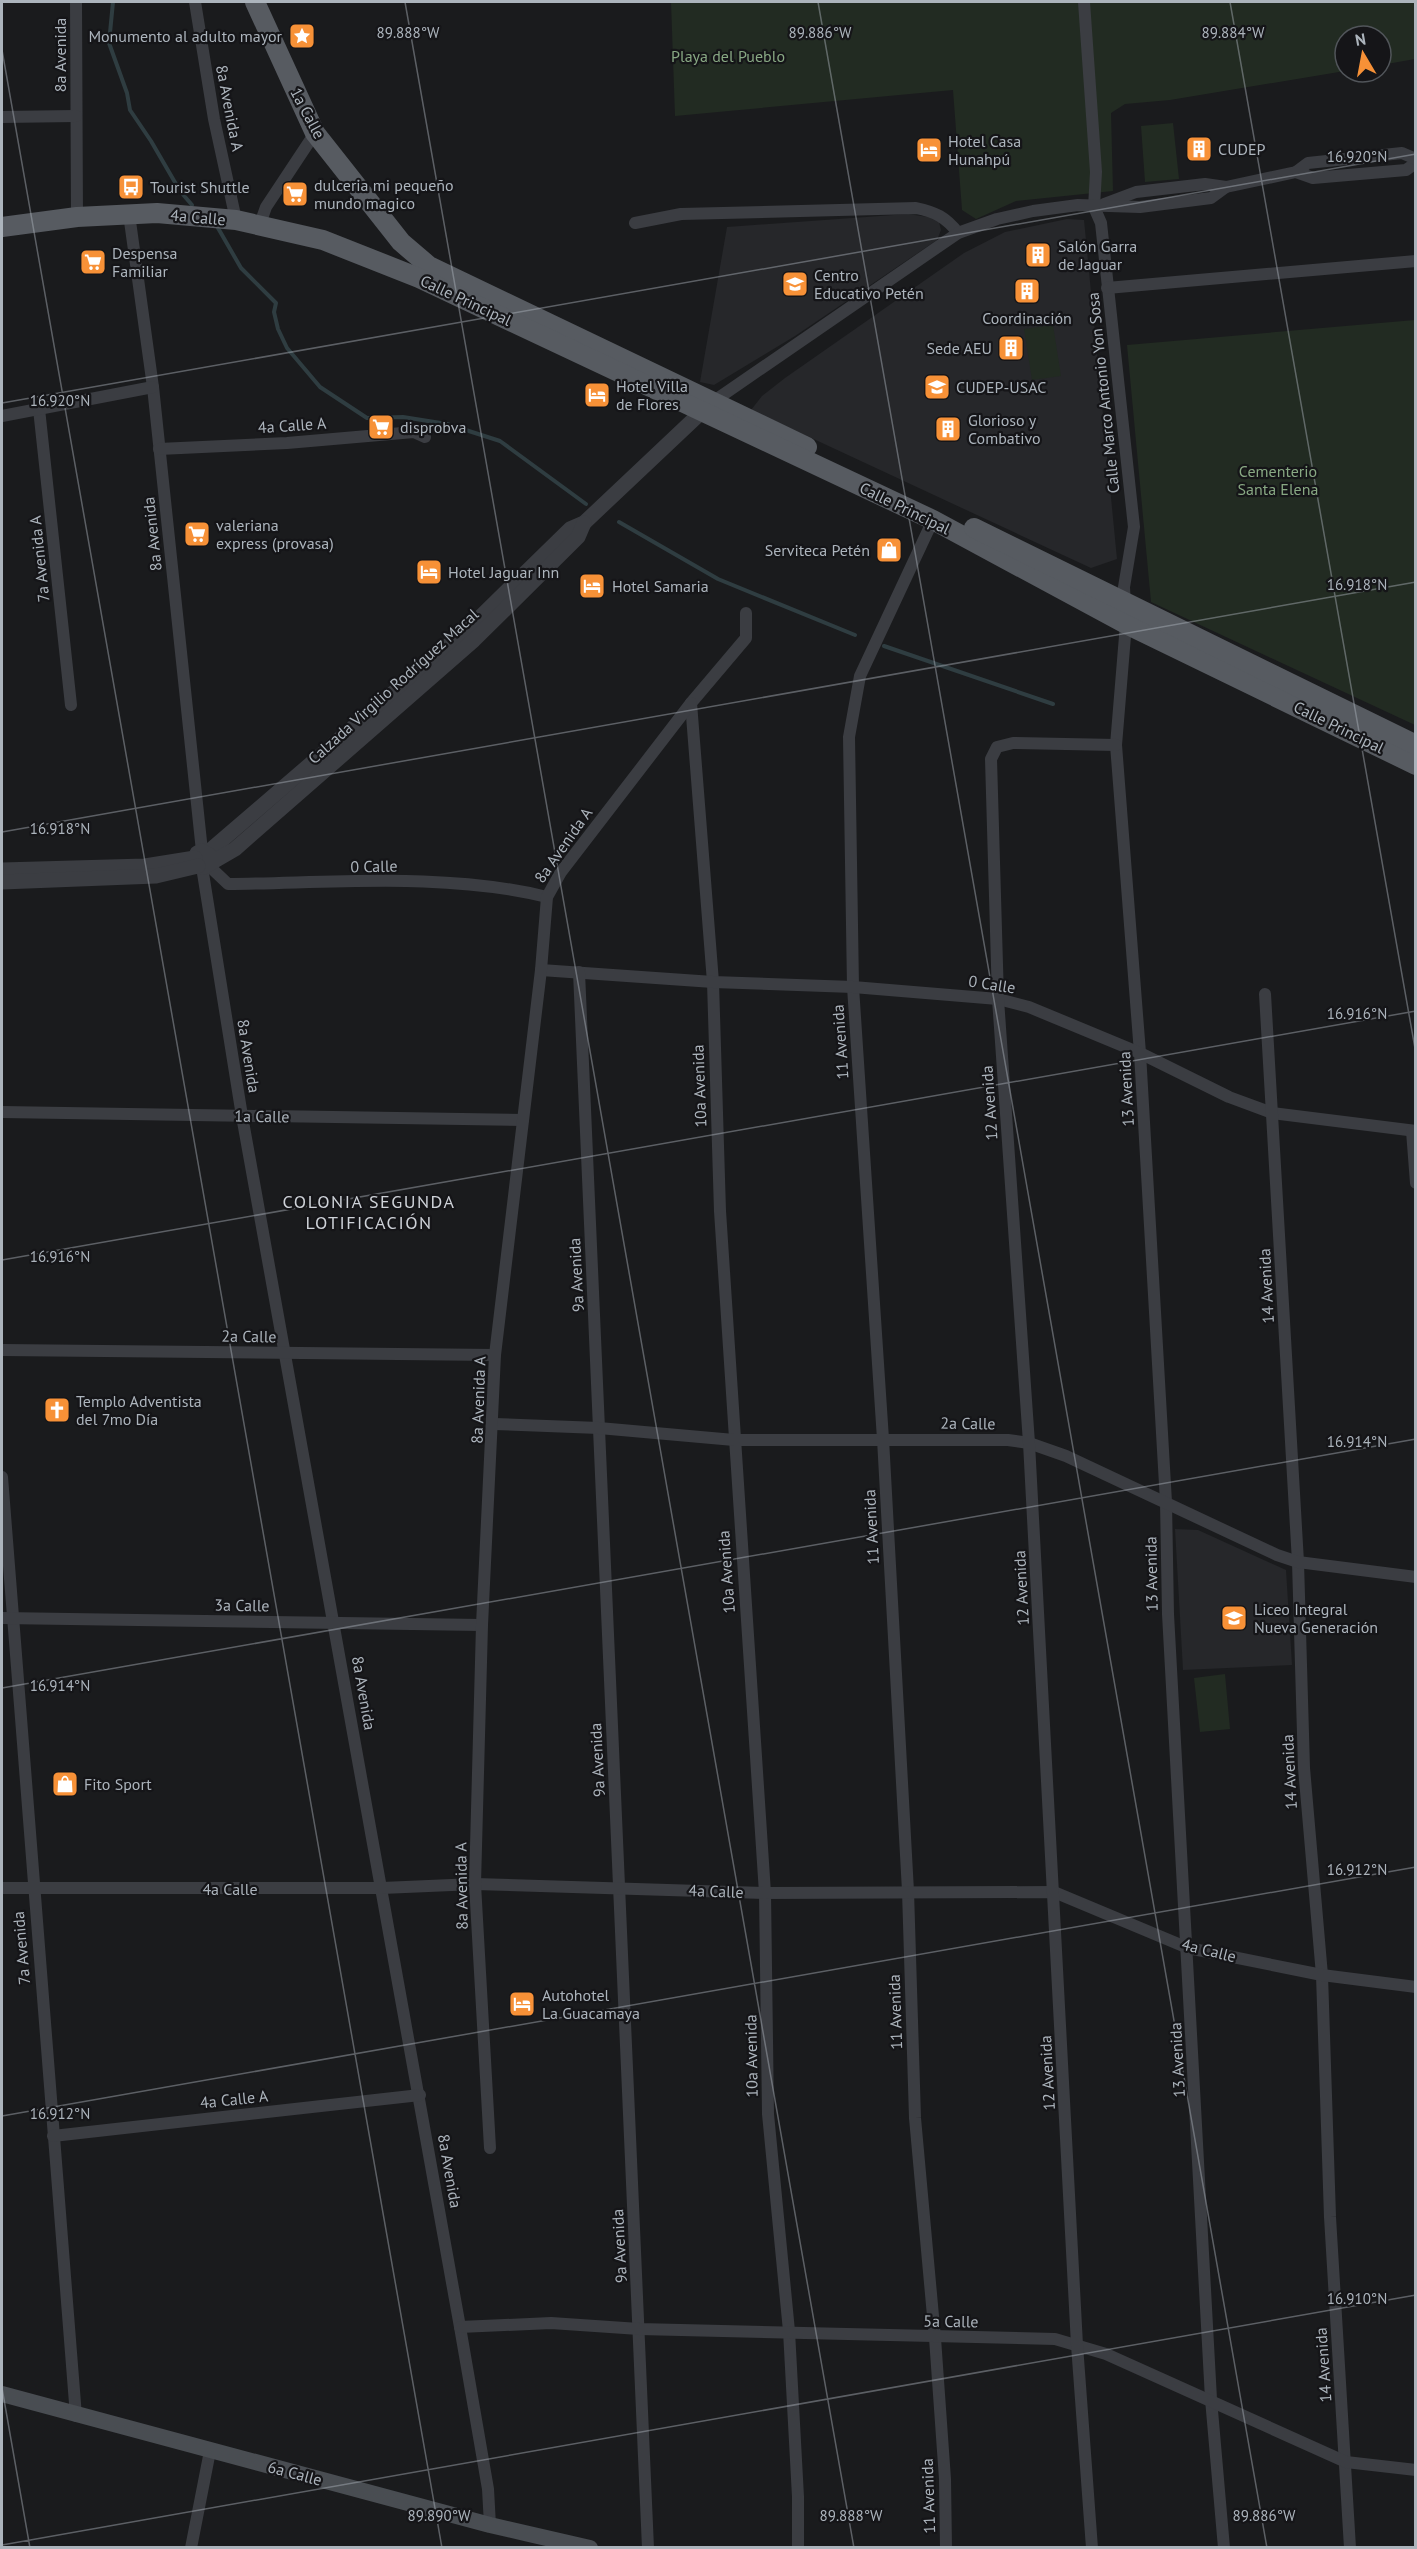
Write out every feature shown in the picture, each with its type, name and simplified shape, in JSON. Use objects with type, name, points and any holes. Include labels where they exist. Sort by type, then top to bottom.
[{"type":"main road","name":"1a Calle","points":[[255,2],[315,133],[401,242]]},
{"type":"main road","name":"4a Calle","points":[[2,227],[77,217],[157,213],[236,220],[323,240],[388,265]]},
{"type":"main road","name":"Calle Principal","points":[[401,242],[429,266],[933,520],[1126,624],[1416,765]]},
{"type":"main road","name":"Calle Principal","points":[[388,265],[707,407],[1124,601],[1416,745]]},
{"type":"main road","name":"6a Calle","points":[[2,2394],[76,2416],[490,2525],[590,2547]]},
{"type":"street","name":"8a Avenida","points":[[76,2],[77,217]]},
{"type":"street","name":"8a Avenida A","points":[[195,2],[214,119],[236,220]]},
{"type":"street","name":"Calle Marco Antonio Yon Sosa","points":[[1084,2],[1096,172],[1094,207],[1101,223],[1134,527],[1124,587],[1124,601]]},
{"type":"street","points":[[2,117],[76,116]]},
{"type":"street","points":[[260,224],[266,207],[315,133]]},
{"type":"street","points":[[707,407],[958,233],[997,219],[1078,205],[1140,207],[1211,198],[1226,187],[1296,172],[1314,178],[1406,170],[1416,161]]},
{"type":"street","points":[[635,223],[681,214],[916,208],[933,212],[948,220],[958,233]]},
{"type":"street","name":"8a Avenida","points":[[129,214],[153,387],[203,860],[242,1116],[420,2096],[488,2488],[490,2525]]},
{"type":"street","points":[[1107,288],[1416,261]]},
{"type":"street","points":[[2,416],[153,387]]},
{"type":"street","name":"Calzada Virgilio Rodríguez Macal","points":[[2,882],[156,876],[235,849],[474,640],[578,537],[584,523],[707,407]]},
{"type":"street","name":"7a Avenida A","points":[[39,409],[71,705]]},
{"type":"street","name":"4a Calle A","points":[[159,449],[287,443],[414,432],[425,437]]},
{"type":"street","name":"11 Avenida","points":[[933,520],[860,676],[849,738],[853,987],[883,1439],[908,1891],[915,2118],[935,2338],[945,2479],[946,2547]]},
{"type":"street","name":"13 Avenida","points":[[1124,601],[1126,624],[1116,746],[1140,1053],[1166,1502],[1168,1614],[1211,2399],[1224,2547]]},
{"type":"street","points":[[692,703],[746,638],[746,613]]},
{"type":"street","name":"8a Avenida A","points":[[490,2148],[476,1884],[482,1626],[494,1424],[495,1355],[541,970],[547,897],[561,872],[692,703]]},
{"type":"street","name":"10a Avenida","points":[[692,703],[713,982],[720,1211],[765,1893],[768,2114],[789,2331],[798,2498],[798,2547]]},
{"type":"street","name":"12 Avenida","points":[[1092,2547],[1077,2345],[1029,1443],[998,999],[991,759],[997,747],[1013,742],[1116,746]]},
{"type":"street","name":"Calzada Virgilio Rodríguez Macal","points":[[2,870],[145,866],[203,860]]},
{"type":"street","name":"0 Calle","points":[[203,860],[228,884],[438,882],[512,888],[547,897]]},
{"type":"street","name":"0 Calle","points":[[541,970],[713,982],[853,987],[998,999],[1029,1007],[1140,1053],[1229,1097],[1272,1113],[1414,1131]]},
{"type":"street","name":"9a Avenida","points":[[579,972],[648,2547]]},
{"type":"street","name":"14 Avenida","points":[[1266,994],[1298,1562],[1304,1768],[1322,1975],[1330,2217],[1350,2547]]},
{"type":"street","name":"1a Calle","points":[[2,1112],[523,1120]]},
{"type":"street","points":[[1414,1131],[1416,1183]]},
{"type":"street","name":"2a Calle","points":[[2,1350],[495,1355]]},
{"type":"street","name":"2a Calle","points":[[494,1424],[599,1428],[734,1440],[1008,1440],[1029,1443],[1066,1456],[1277,1555],[1298,1562],[1416,1576]]},
{"type":"street","name":"7a Avenida","points":[[2,1478],[6,1618],[33,1889],[76,2416]]},
{"type":"street","name":"3a Calle","points":[[6,1618],[482,1626]]},
{"type":"street","name":"4a Calle","points":[[2,1888],[382,1888],[476,1884],[765,1893],[1054,1892],[1188,1948],[1322,1975],[1416,1988]]},
{"type":"street","name":"4a Calle A","points":[[53,2136],[420,2096]]},
{"type":"street","name":"5a Calle","points":[[460,2327],[551,2323],[639,2329],[789,2331],[935,2338],[1055,2339],[1106,2354],[1211,2399],[1346,2462],[1416,2470]]},
{"type":"street","points":[[191,2547],[210,2451]]},
{"type":"shaded area","name":"Centro Educativo Petén","points":[[908,214],[928,217],[939,222],[941,230],[937,240],[795,336],[714,385],[700,382],[727,227]]},
{"type":"shaded area","name":"CUDEP-USAC","points":[[1067,219],[1084,220],[1117,559],[1091,568],[751,410],[762,396],[785,378],[964,253],[1005,232]]},
{"type":"shaded area","name":"Liceo Integral Nueva Generación","points":[[1175,1529],[1198,1530],[1286,1570],[1292,1665],[1183,1670]]},
{"type":"green space","name":"Playa del Pueblo","points":[[671,2],[1415,2],[1415,59],[1393,63],[1393,24],[1333,24],[1333,73],[1170,100],[1125,104],[1111,113],[1113,191],[1016,201],[976,219],[962,210],[953,90],[675,116]]},
{"type":"green space","points":[[1173,123],[1179,179],[1145,182],[1141,126]]},
{"type":"green space","name":"Cementerio Santa Elena","points":[[1416,320],[1415,725],[1151,602],[1127,345]]},
{"type":"green space","points":[[1053,325],[1061,376],[1032,380],[1024,329]]},
{"type":"green space","points":[[1225,1674],[1230,1729],[1200,1732],[1194,1678]]},
{"type":"waterway","points":[[113,2],[109,43],[127,93],[130,110],[180,191],[192,205]]},
{"type":"waterway","points":[[218,228],[241,268],[276,303],[274,312],[278,329],[287,348],[320,387],[367,418],[403,417],[447,424],[500,441],[586,504]]},
{"type":"waterway","points":[[619,522],[718,579],[855,635]]},
{"type":"waterway","points":[[884,646],[1053,704]]},
{"type":"place","name":"Monumento al adulto mayor","points":[[302,36]]},
{"type":"place","name":"CUDEP","points":[[1199,149]]},
{"type":"place","name":"Hotel Casa Hunahpú","points":[[929,150]]},
{"type":"place","name":"Tourist Shuttle","points":[[131,187]]},
{"type":"place","name":"dulceria mi pequeño mundo magico","points":[[295,194]]},
{"type":"place","name":"Salón Garra de Jaguar","points":[[1038,255]]},
{"type":"place","name":"Despensa Familiar","points":[[93,262]]},
{"type":"place","name":"Centro Educativo Petén","points":[[795,284]]},
{"type":"place","name":"Coordinación","points":[[1027,291]]},
{"type":"place","name":"Sede AEU","points":[[1011,348]]},
{"type":"place","name":"CUDEP-USAC","points":[[937,387]]},
{"type":"place","name":"Hotel Villa de Flores","points":[[597,395]]},
{"type":"place","name":"disprobva","points":[[381,427]]},
{"type":"place","name":"Glorioso y Combativo","points":[[948,429]]},
{"type":"place","name":"valeriana express (provasa)","points":[[197,534]]},
{"type":"place","name":"Serviteca Petén","points":[[889,550]]},
{"type":"place","name":"Hotel Jaguar Inn","points":[[429,572]]},
{"type":"place","name":"Hotel Samaria","points":[[592,586]]},
{"type":"place","name":"Templo Adventista del 7mo Día","points":[[57,1410]]},
{"type":"place","name":"Liceo Integral Nueva Generación","points":[[1234,1618]]},
{"type":"place","name":"Fito Sport","points":[[65,1784]]},
{"type":"place","name":"Autohotel La Guacamaya","points":[[522,2004]]},
{"type":"district","name":"COLONIA SEGUNDA LOTIFICACIÓN","points":[[369,1212]]}]
